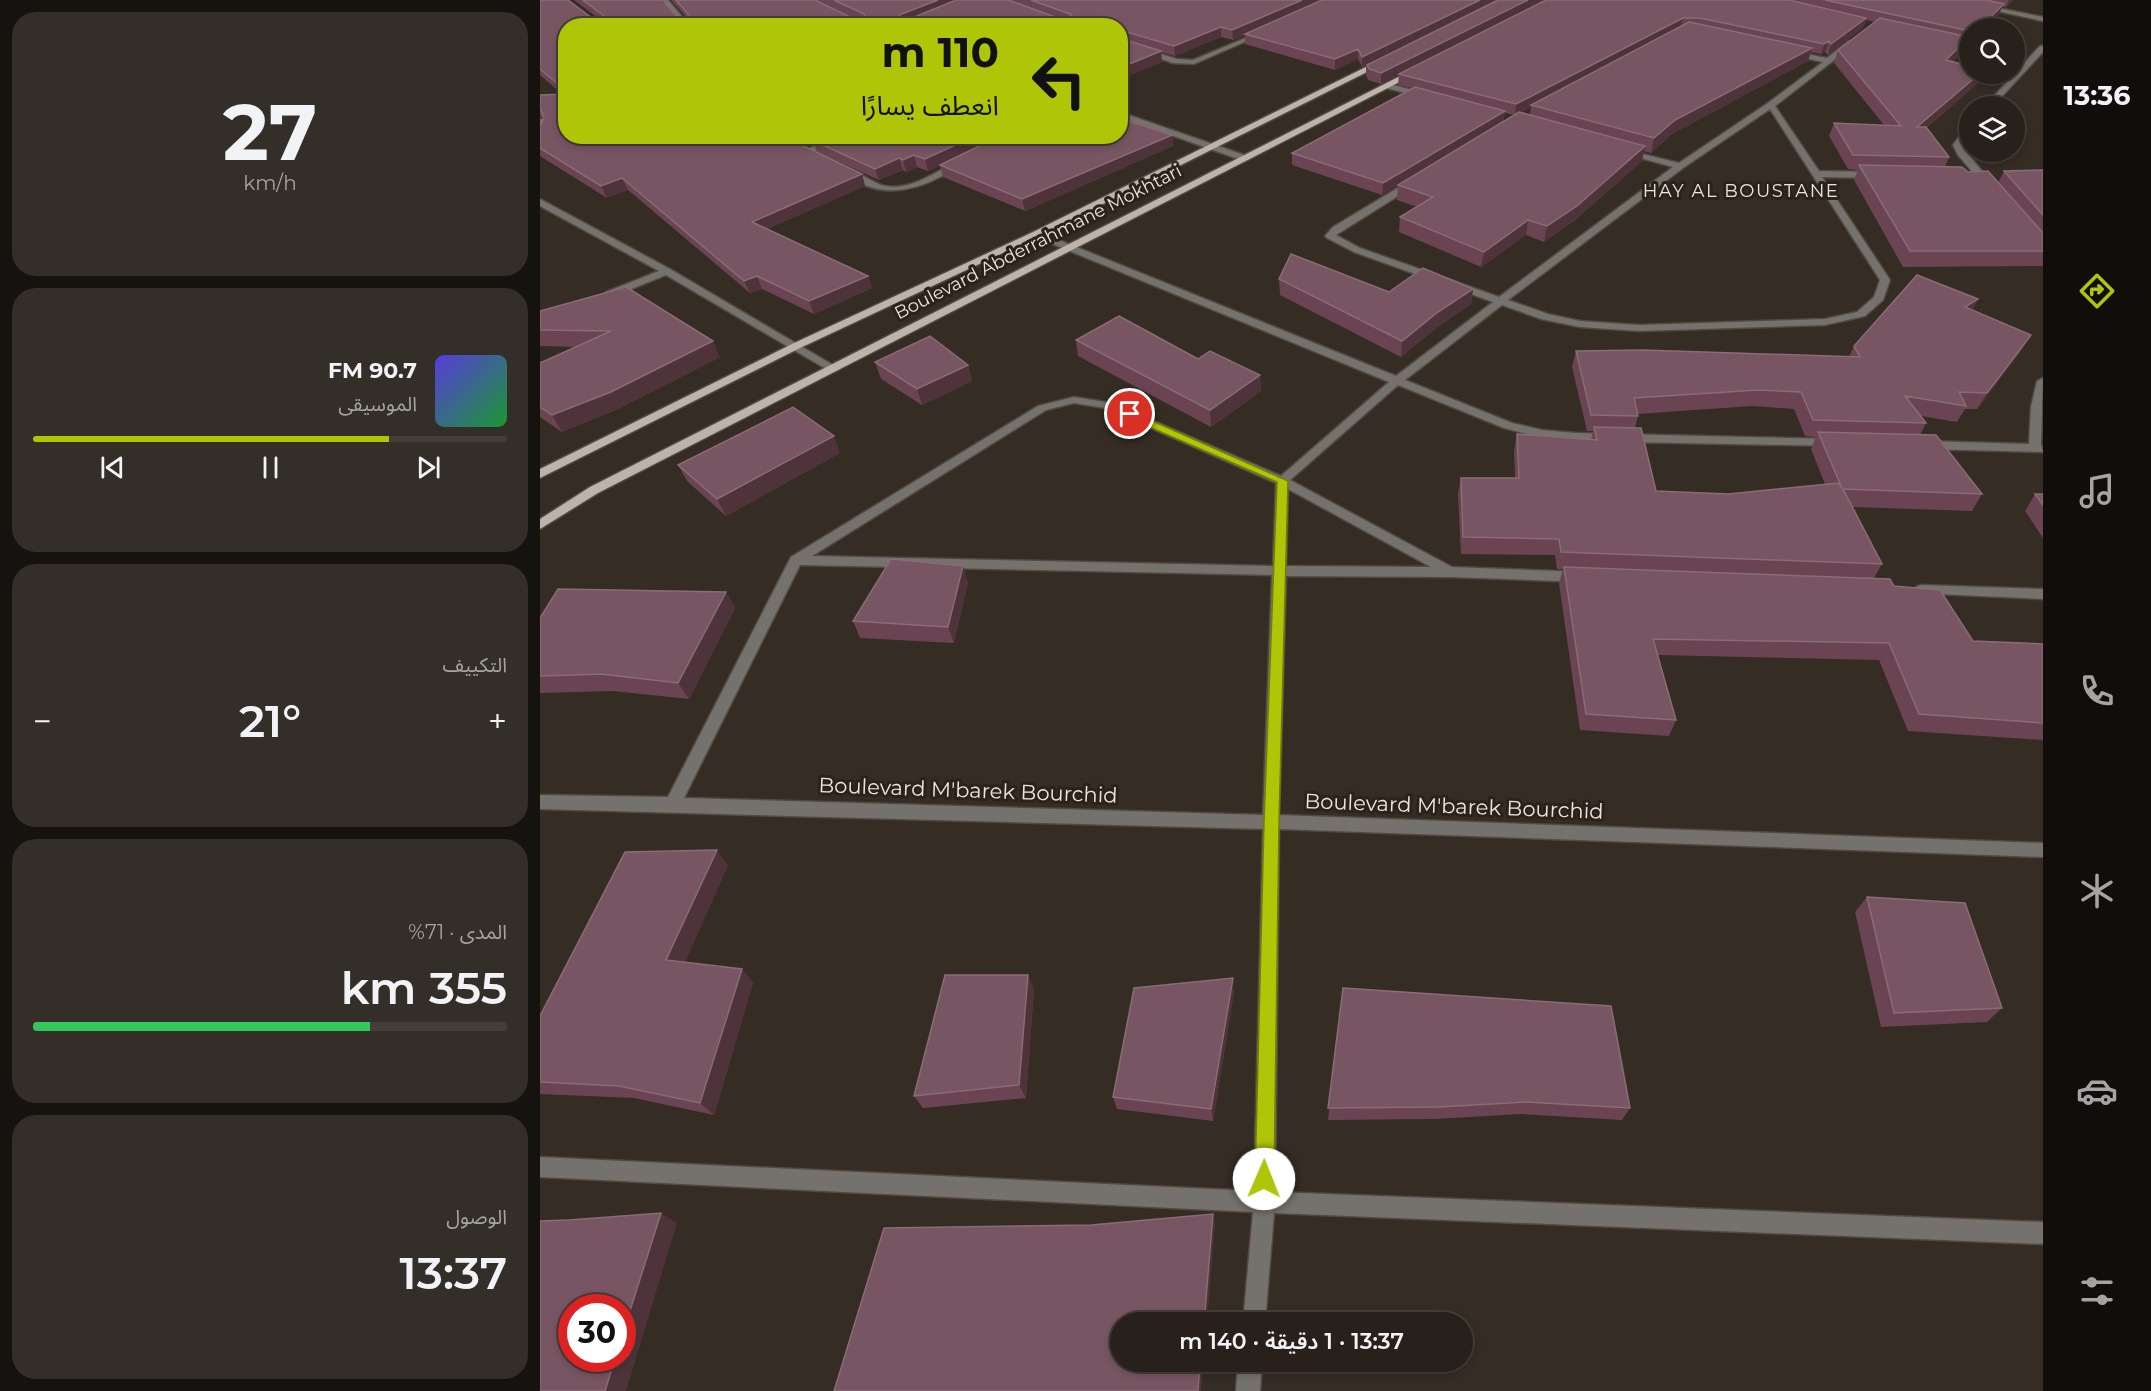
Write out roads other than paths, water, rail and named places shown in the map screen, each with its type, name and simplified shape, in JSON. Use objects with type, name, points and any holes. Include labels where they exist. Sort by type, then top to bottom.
[{"type":"main road","name":"Boulevard Abderrahmane Mokhtari","points":[[540,474],[796,346],[1036,234],[1393,57]]},
{"type":"main road","name":"Boulevard Abderrahmane Mokhtari","points":[[540,525],[594,490],[1431,64]]},
{"type":"street","points":[[664,0],[680,18]]},
{"type":"street","points":[[1949,0],[2043,19]]},
{"type":"street","points":[[1128,46],[1176,61],[1194,62],[1274,27]]},
{"type":"street","points":[[1255,1312],[1264,1202],[1271,822],[1282,481],[1398,380],[1680,166],[1771,105],[1855,40]]},
{"type":"street","points":[[1997,96],[2027,59],[2043,48]]},
{"type":"street","points":[[1783,51],[1829,61]]},
{"type":"street","points":[[2027,59],[2043,63]]},
{"type":"street","points":[[1389,86],[1431,98]]},
{"type":"street","points":[[1426,175],[1336,229],[1330,236],[1357,250],[1503,300],[1545,317],[1580,324],[1639,328],[1825,322],[1861,314],[1878,298],[1885,280],[1771,105]]},
{"type":"street","points":[[1128,117],[1244,158]]},
{"type":"street","points":[[540,121],[544,130],[540,138]]},
{"type":"street","points":[[814,157],[801,150],[819,144]]},
{"type":"street","points":[[1615,148],[1680,166]]},
{"type":"street","points":[[833,166],[881,188],[902,189],[966,160]]},
{"type":"street","points":[[1970,162],[1996,195]]},
{"type":"street","points":[[1816,174],[1887,175]]},
{"type":"street","points":[[1969,176],[1981,177]]},
{"type":"street","points":[[540,202],[667,271],[832,368]]},
{"type":"street","points":[[1036,234],[1508,426],[1542,434],[1576,437],[1846,443]]},
{"type":"street","points":[[603,297],[667,271]]},
{"type":"street","points":[[1917,445],[2039,448],[2037,407],[2043,381]]},
{"type":"street","points":[[673,804],[796,560],[1042,408],[1074,400],[1108,405],[1282,481],[1451,572]]},
{"type":"street","points":[[796,560],[1280,571],[1451,572],[1593,578]]},
{"type":"street","points":[[1913,590],[2043,594]]},
{"type":"street","name":"Boulevard M'barek Bourchid","points":[[540,802],[1271,822],[2043,850]]},
{"type":"street","points":[[540,1167],[1264,1202],[2043,1233]]},
{"type":"street","points":[[1248,1391],[1249,1372]]},
{"type":"district","name":"HAY AL BOUSTANE","points":[[1741,191]]}]
